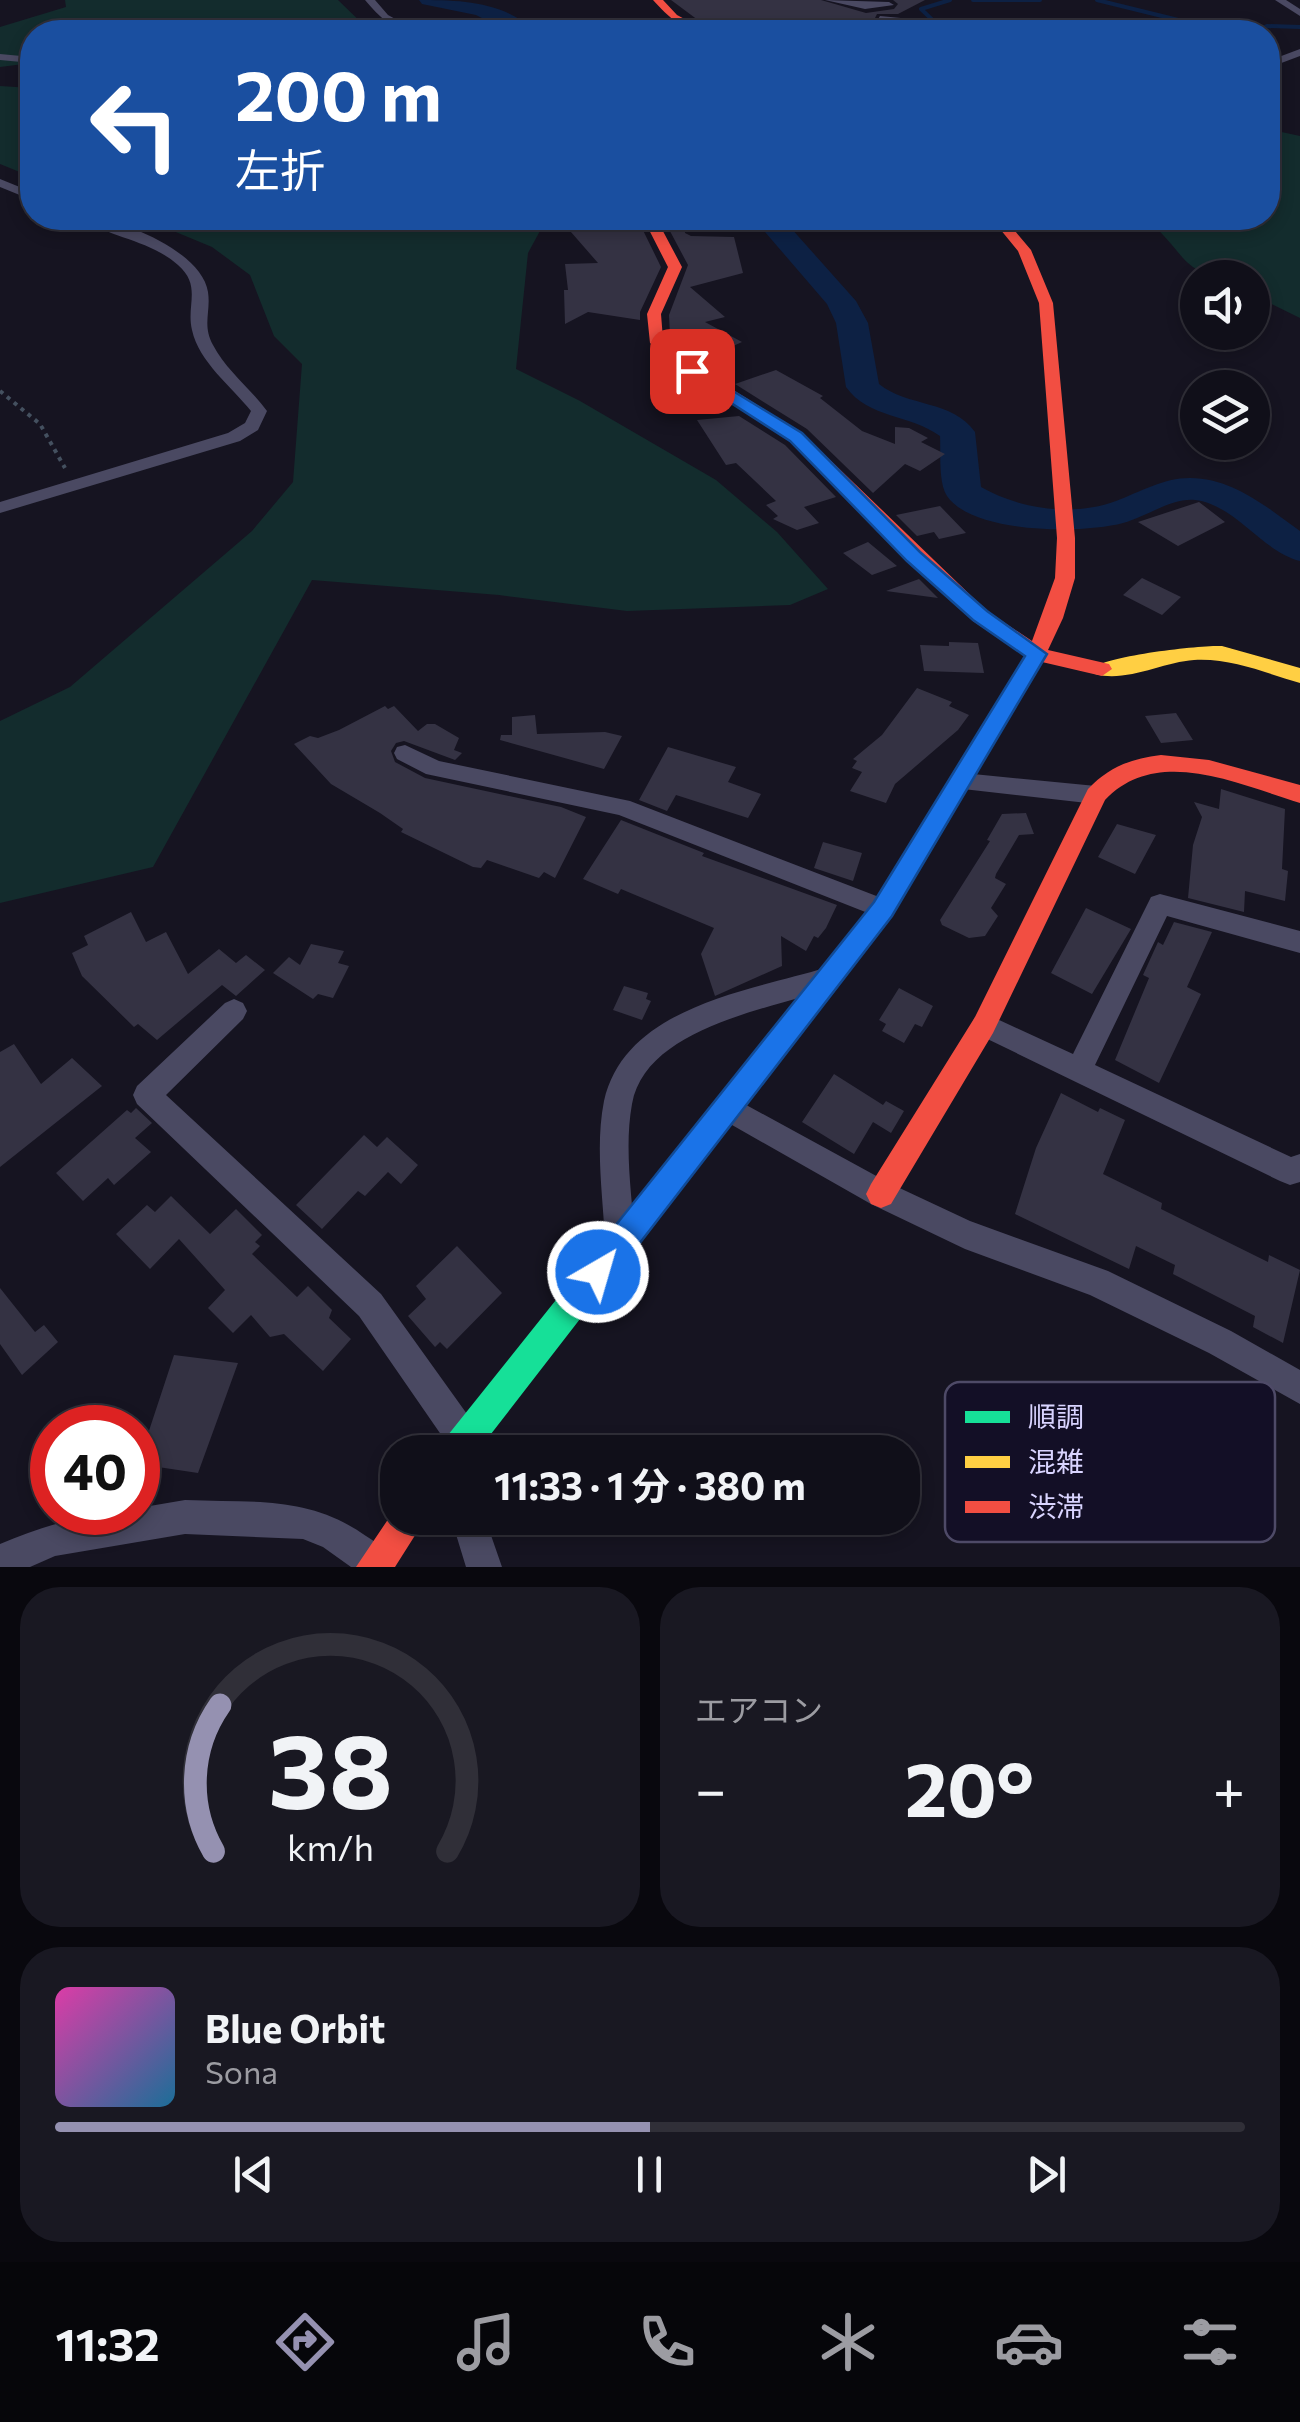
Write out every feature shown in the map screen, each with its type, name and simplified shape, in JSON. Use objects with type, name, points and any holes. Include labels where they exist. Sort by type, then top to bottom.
[{"type":"street","points":[[370,0],[391,20]]},
{"type":"street","points":[[658,0],[680,20]]},
{"type":"street","points":[[830,0],[865,6],[892,2]]},
{"type":"street","points":[[1280,0],[1300,14]]},
{"type":"street","points":[[890,20],[880,19],[892,2]]},
{"type":"street","points":[[0,508],[234,436],[252,426],[259,411],[240,384],[219,364],[198,330],[201,290],[196,275],[168,251],[117,230]]},
{"type":"street","points":[[656,230],[676,266],[654,314],[655,340],[692,371],[796,437],[925,568],[980,616],[1037,654],[1092,668],[1129,670],[1166,657],[1206,650],[1276,663],[1300,676]]},
{"type":"street","points":[[470,1435],[883,909],[1037,654],[1065,578],[1064,506],[1046,303],[1024,250],[1006,230]]},
{"type":"street","points":[[404,753],[434,768],[622,807],[883,909]]},
{"type":"street","points":[[881,1194],[984,1024],[1096,795],[1120,773],[1152,762],[1176,763],[1300,794]]},
{"type":"street","points":[[962,781],[1096,795]]},
{"type":"street","points":[[1078,1072],[1160,904],[1300,942]]},
{"type":"street","points":[[620,1244],[615,1153],[622,1088],[642,1054],[683,1024],[830,977]]},
{"type":"street","points":[[234,1011],[147,1095],[370,1305],[454,1435]]},
{"type":"street","points":[[984,1024],[1290,1171],[1300,1168]]},
{"type":"street","points":[[728,1108],[881,1194],[964,1234],[1096,1282],[1220,1342],[1300,1388]]},
{"type":"street","points":[[0,1562],[56,1539],[185,1517],[303,1522],[334,1534],[374,1565],[396,1535]]},
{"type":"street","points":[[474,1535],[484,1567]]},
{"type":"path","points":[[0,390],[44,424],[73,484]]},
{"type":"green space","points":[[65,0],[338,0],[359,20],[23,20],[66,7]]},
{"type":"green space","points":[[20,21],[20,64],[0,67],[0,27]]},
{"type":"green space","points":[[0,86],[20,87],[20,172],[0,164]]},
{"type":"green space","points":[[1280,132],[1300,136],[1300,318],[1270,303],[1270,260],[1185,260],[1159,230],[1280,230]]},
{"type":"green space","points":[[171,230],[540,230],[528,253],[516,369],[580,401],[716,480],[777,532],[828,589],[790,605],[627,611],[499,595],[312,580],[153,867],[0,903],[0,721],[70,687],[252,531],[293,482],[302,364],[274,336],[250,275],[212,247]]},
{"type":"building","points":[[671,0],[821,0],[866,13],[894,9],[898,4],[893,0],[925,0],[898,14],[877,14],[874,20],[698,20]]},
{"type":"building","points":[[569,230],[643,230],[661,267],[640,320],[588,312],[565,324],[565,264],[598,263]]},
{"type":"building","points":[[669,230],[685,230],[691,236],[734,237],[743,273],[690,287],[725,317],[705,322],[742,342],[700,361],[670,336],[669,315],[688,265]]},
{"type":"building","points":[[776,370],[823,396],[820,398],[862,431],[895,444],[895,427],[909,428],[928,438],[921,442],[945,454],[920,471],[905,464],[873,493],[807,429],[735,384]]},
{"type":"building","points":[[739,416],[785,445],[836,497],[804,507],[819,523],[797,530],[773,519],[778,516],[766,505],[776,501],[736,463],[726,465],[697,420]]},
{"type":"building","points":[[1199,502],[1225,522],[1178,546],[1138,522]]},
{"type":"building","points":[[940,506],[966,533],[939,539],[934,532],[917,536],[896,515]]},
{"type":"building","points":[[868,542],[897,566],[872,575],[843,553]]},
{"type":"building","points":[[1142,578],[1181,597],[1162,615],[1123,595]]},
{"type":"building","points":[[919,579],[938,598],[886,591]]},
{"type":"building","points":[[949,642],[978,643],[984,673],[924,671],[920,645],[949,646]]},
{"type":"building","points":[[917,688],[952,702],[949,706],[969,715],[958,730],[895,784],[886,803],[850,791],[862,772],[852,768],[857,761],[853,759],[882,735]]},
{"type":"building","points":[[385,706],[394,706],[418,731],[427,724],[435,724],[459,738],[454,750],[462,753],[455,760],[404,741],[396,743],[391,751],[395,762],[425,778],[561,807],[586,817],[555,878],[544,872],[539,878],[487,860],[481,868],[473,867],[401,832],[403,829],[380,813],[331,784],[294,744],[339,730]]},
{"type":"building","points":[[1176,713],[1193,740],[1161,743],[1145,716]]},
{"type":"building","points":[[535,715],[537,734],[605,732],[622,736],[604,769],[500,740],[501,735],[512,735],[512,717]]},
{"type":"building","points":[[668,747],[736,767],[728,782],[761,794],[748,818],[676,795],[667,811],[639,800]]},
{"type":"building","points":[[1221,789],[1285,809],[1285,901],[1245,891],[1244,912],[1188,898],[1193,845],[1202,817],[1194,802],[1219,809]]},
{"type":"building","points":[[1026,813],[1034,834],[1019,835],[996,874],[995,878],[1006,884],[991,908],[998,916],[985,936],[969,938],[942,925],[940,920],[990,841],[987,840],[1002,814]]},
{"type":"building","points":[[621,820],[704,853],[702,856],[837,905],[826,928],[818,938],[814,936],[806,951],[781,936],[782,966],[715,996],[701,954],[714,928],[621,889],[618,894],[583,879]]},
{"type":"building","points":[[1117,824],[1156,835],[1135,874],[1098,857]]},
{"type":"building","points":[[823,842],[862,853],[853,881],[814,868]]},
{"type":"building","points":[[1086,908],[1131,929],[1092,994],[1051,973]]},
{"type":"building","points":[[131,912],[146,942],[166,932],[188,974],[219,949],[236,963],[246,955],[265,970],[236,996],[222,985],[157,1040],[138,1024],[134,1027],[82,976],[72,953],[88,945],[84,936]]},
{"type":"building","points":[[1174,922],[1212,932],[1187,987],[1201,994],[1159,1083],[1115,1060],[1149,978],[1143,975],[1158,942],[1163,945]]},
{"type":"building","points":[[311,944],[344,951],[338,963],[349,966],[333,998],[318,994],[313,999],[273,973],[289,957],[300,965]]},
{"type":"building","points":[[624,986],[648,993],[646,999],[651,1001],[642,1020],[613,1010]]},
{"type":"building","points":[[899,988],[933,1006],[922,1027],[915,1024],[904,1043],[882,1031],[886,1024],[879,1020]]},
{"type":"building","points":[[14,1044],[41,1084],[72,1058],[102,1086],[0,1167],[0,1052]]},
{"type":"building","points":[[834,1074],[883,1105],[886,1101],[904,1111],[891,1133],[873,1122],[854,1154],[802,1122]]},
{"type":"building","points":[[1061,1093],[1098,1112],[1100,1108],[1125,1120],[1103,1174],[1162,1203],[1161,1209],[1268,1262],[1269,1255],[1300,1270],[1283,1343],[1253,1327],[1255,1316],[1173,1274],[1175,1265],[1136,1246],[1129,1269],[1015,1214],[1036,1148]]},
{"type":"building","points":[[136,1108],[152,1123],[135,1138],[151,1152],[114,1185],[108,1178],[83,1201],[56,1173],[127,1110],[131,1113]]},
{"type":"building","points":[[364,1135],[377,1147],[387,1137],[418,1165],[401,1184],[388,1172],[365,1196],[358,1191],[322,1229],[296,1205]]},
{"type":"building","points":[[171,1196],[210,1234],[236,1209],[262,1235],[255,1242],[260,1246],[252,1254],[297,1297],[308,1286],[332,1310],[329,1318],[351,1339],[323,1371],[284,1334],[270,1337],[251,1315],[233,1333],[208,1308],[225,1290],[179,1239],[150,1269],[116,1234],[147,1205],[155,1212]]},
{"type":"building","points":[[457,1246],[502,1293],[447,1349],[440,1342],[435,1347],[408,1316],[426,1299],[416,1286]]},
{"type":"building","points":[[0,1288],[35,1332],[44,1325],[58,1342],[22,1375],[0,1344]]},
{"type":"building","points":[[174,1355],[238,1363],[198,1473],[160,1467],[157,1405]]},
{"type":"waterway","points":[[429,0],[482,10],[501,20]]},
{"type":"waterway","points":[[932,20],[921,9],[950,0]]},
{"type":"waterway","points":[[973,0],[1040,0]]},
{"type":"waterway","points":[[1097,0],[1178,20]]},
{"type":"waterway","points":[[1280,26],[1300,27]]},
{"type":"waterway","points":[[778,230],[841,301],[852,323],[863,387],[884,402],[935,418],[957,432],[963,492],[1000,510],[1065,520],[1127,510],[1175,491],[1207,491],[1235,503],[1300,549]]},
{"type":"traffic: fast","points":[[469,1435],[883,909],[937,821]]},
{"type":"traffic: slow","points":[[1102,669],[1171,656],[1222,653],[1300,676]]},
{"type":"traffic: jam","points":[[658,0],[680,20]]},
{"type":"traffic: jam","points":[[656,230],[675,267],[654,314],[655,340],[692,371],[796,437],[980,616],[1037,654],[1102,669]]},
{"type":"traffic: jam","points":[[937,821],[1024,679],[1053,618],[1065,578],[1066,538],[1046,303],[1024,250],[1007,230]]},
{"type":"traffic: jam","points":[[881,1194],[984,1025],[1096,795],[1110,781],[1139,766],[1184,764],[1300,794]]},
{"type":"traffic: jam","points":[[374,1567],[397,1535]]},
{"type":"route","points":[[598,1272],[883,909],[1037,654],[980,616],[913,556],[796,437],[692,371]]}]
